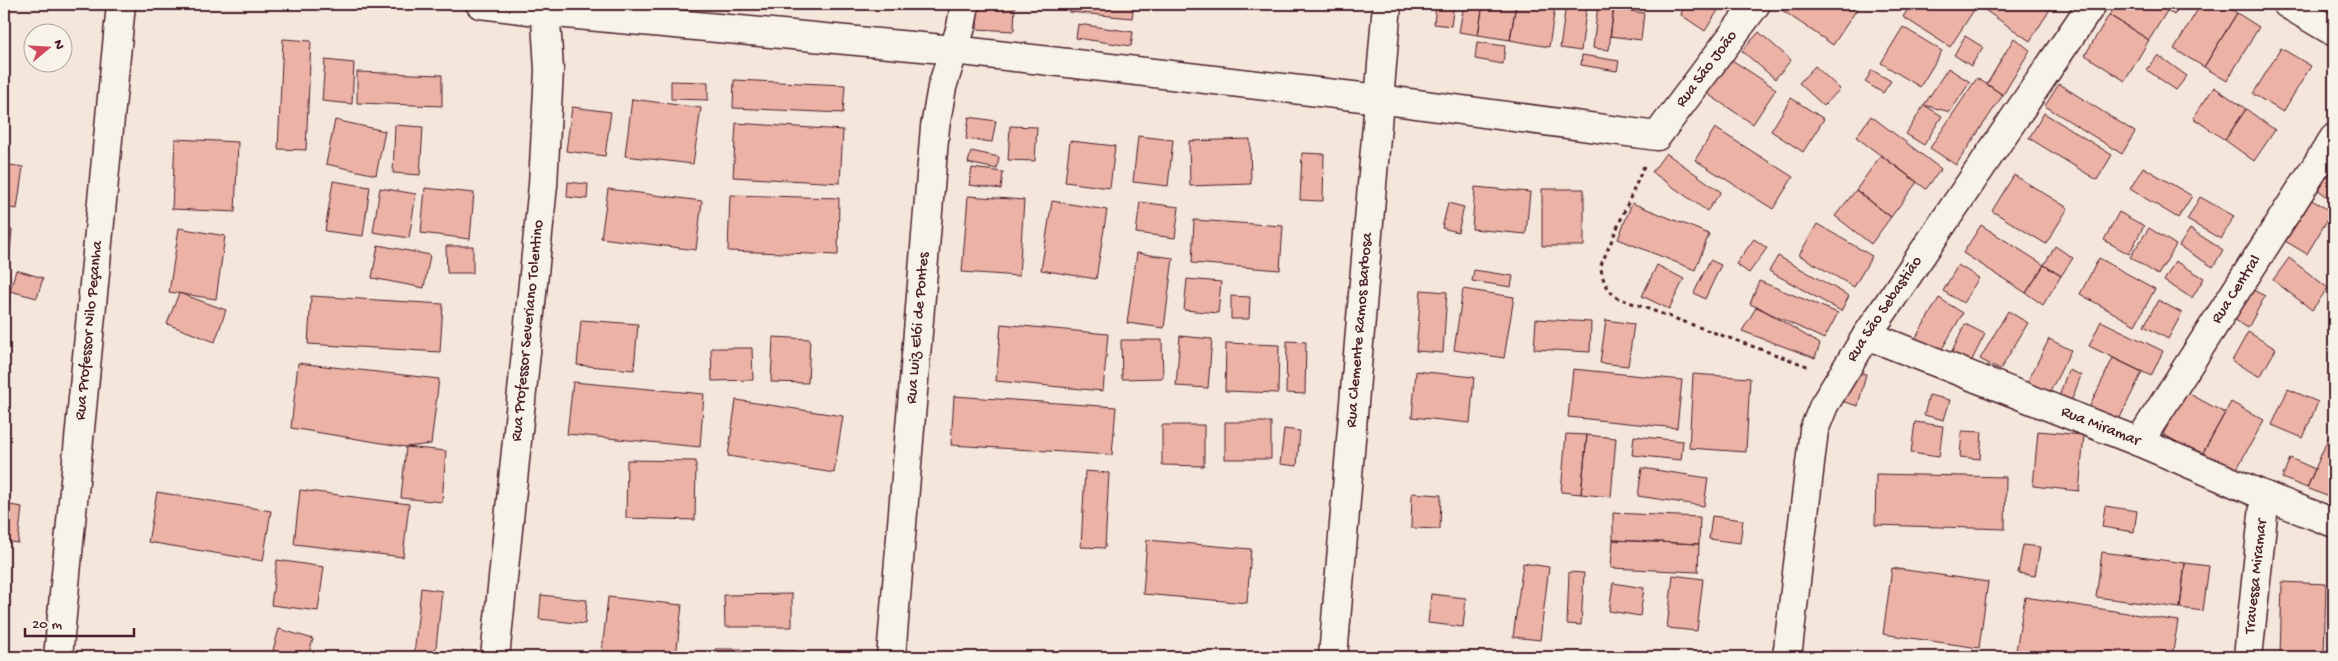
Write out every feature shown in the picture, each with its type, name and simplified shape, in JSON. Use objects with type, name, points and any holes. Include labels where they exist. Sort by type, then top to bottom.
[{"type":"street","name":"Rua Professor Nilo Peçanha","points":[[58,657],[121,4]]},
{"type":"street","points":[[480,4],[545,8],[954,50],[1379,99],[1658,136]]},
{"type":"street","name":"Rua Luiz Elói de Pontes","points":[[891,657],[936,127],[942,88],[954,50],[965,4]]},
{"type":"street","name":"Rua Clemente Ramos Barbosa","points":[[1333,657],[1387,4]]},
{"type":"street","name":"Rua São João","points":[[1658,136],[1756,4]]},
{"type":"street","name":"Rua São Sebastião","points":[[1786,657],[1814,430],[1824,405],[1867,336],[2092,4]]},
{"type":"street","points":[[2287,4],[2334,32]]},
{"type":"street","name":"Rua Professor Severiano Tolentino","points":[[495,657],[544,185],[549,70],[545,8]]},
{"type":"street","name":"Rua Central","points":[[2139,442],[2334,138]]},
{"type":"street","name":"Rua Miramar","points":[[1867,336],[2139,442],[2265,496],[2334,523]]},
{"type":"street","name":"Travessa Miramar","points":[[2248,657],[2265,496]]},
{"type":"path","points":[[1658,136],[1601,265],[1601,274],[1606,286],[1615,297],[1643,308],[1841,378]]},
{"type":"building","points":[[978,4],[1015,5],[1014,31],[977,29]]},
{"type":"building","points":[[1070,4],[1134,4],[1132,18],[1069,12]]},
{"type":"building","points":[[1176,4],[1226,4],[1226,8]]},
{"type":"building","points":[[1436,4],[1454,4],[1451,26],[1434,24]]},
{"type":"building","points":[[1464,4],[1483,4],[1478,35],[1459,32]]},
{"type":"building","points":[[1483,4],[1516,4],[1510,40],[1478,35]]},
{"type":"building","points":[[1516,4],[1555,7],[1549,47],[1510,40]]},
{"type":"building","points":[[1566,4],[1587,4],[1581,51],[1560,48]]},
{"type":"building","points":[[1598,4],[1614,4],[1609,50],[1593,48]]},
{"type":"building","points":[[1684,4],[1722,4],[1705,31],[1681,15]]},
{"type":"building","points":[[1773,4],[1855,4],[1859,6],[1833,45]]},
{"type":"building","points":[[1911,4],[1965,4],[1974,10],[1950,47],[1903,17]]},
{"type":"building","points":[[1976,4],[2044,4],[2051,8],[2030,41]]},
{"type":"building","points":[[2117,4],[2155,4],[2167,11],[2149,40],[2109,15]]},
{"type":"building","points":[[2155,4],[2181,4],[2174,15]]},
{"type":"building","points":[[2201,4],[2222,4],[2237,13],[2204,67],[2174,49]]},
{"type":"building","points":[[2306,4],[2334,4],[2334,7],[2329,17]]},
{"type":"building","points":[[1614,9],[1644,13],[1641,40],[1610,36]]},
{"type":"building","points":[[2237,13],[2259,27],[2227,81],[2204,67]]},
{"type":"building","points":[[2109,15],[2149,40],[2125,81],[2085,55]]},
{"type":"building","points":[[1078,24],[1133,32],[1131,46],[1076,38]]},
{"type":"building","points":[[1903,27],[1942,51],[1920,87],[1881,63]]},
{"type":"building","points":[[1759,32],[1791,60],[1775,79],[1742,51]]},
{"type":"building","points":[[1965,36],[1983,47],[1971,66],[1954,55]]},
{"type":"building","points":[[2014,38],[2030,50],[2003,95],[1987,84]]},
{"type":"building","points":[[283,39],[311,41],[306,150],[278,149]]},
{"type":"building","points":[[1477,42],[1505,46],[1503,64],[1475,59]]},
{"type":"building","points":[[2281,48],[2311,66],[2283,112],[2253,94]]},
{"type":"building","points":[[1582,55],[1619,61],[1617,71],[1581,65]]},
{"type":"building","points":[[2158,55],[2187,76],[2176,90],[2147,70]]},
{"type":"building","points":[[1726,56],[1776,89],[1753,124],[1703,91]]},
{"type":"building","points":[[325,60],[354,63],[352,104],[322,101]]},
{"type":"building","points":[[1815,66],[1840,89],[1824,106],[1799,83]]},
{"type":"building","points":[[1948,68],[1970,82],[1950,112],[1924,105]]},
{"type":"building","points":[[1872,70],[1891,81],[1883,93],[1865,82]]},
{"type":"building","points":[[357,72],[442,75],[442,106],[357,103]]},
{"type":"building","points":[[1977,78],[2003,95],[1956,165],[1930,148]]},
{"type":"building","points":[[734,80],[845,85],[843,113],[733,108]]},
{"type":"building","points":[[671,81],[708,82],[708,100],[671,99]]},
{"type":"building","points":[[2059,84],[2135,132],[2122,154],[2045,106]]},
{"type":"building","points":[[2214,87],[2246,109],[2225,140],[2193,118]]},
{"type":"building","points":[[1791,98],[1824,119],[1803,152],[1771,131]]},
{"type":"building","points":[[632,99],[701,108],[693,164],[625,156]]},
{"type":"building","points":[[1924,105],[1942,116],[1924,145],[1906,134]]},
{"type":"building","points":[[572,107],[611,112],[605,156],[566,151]]},
{"type":"building","points":[[2246,109],[2275,130],[2254,161],[2225,140]]},
{"type":"building","points":[[2044,113],[2112,155],[2097,180],[2029,138]]},
{"type":"building","points":[[1871,116],[1941,169],[1926,189],[1856,137]]},
{"type":"building","points":[[969,117],[996,121],[992,142],[966,139]]},
{"type":"building","points":[[335,120],[385,131],[376,175],[326,164]]},
{"type":"building","points":[[736,123],[843,130],[840,183],[733,177]]},
{"type":"building","points":[[395,125],[423,127],[420,175],[393,173]]},
{"type":"building","points":[[1010,126],[1037,127],[1035,161],[1008,160]]},
{"type":"building","points":[[1715,128],[1793,177],[1773,209],[1695,160]]},
{"type":"building","points":[[1138,136],[1173,140],[1168,186],[1133,182]]},
{"type":"building","points":[[175,139],[238,142],[235,212],[172,209]]},
{"type":"building","points":[[1250,139],[1251,184],[1190,186],[1189,141]]},
{"type":"building","points":[[1070,141],[1115,146],[1110,188],[1065,182]]},
{"type":"building","points":[[971,151],[999,157],[997,169],[968,163]]},
{"type":"building","points":[[1302,153],[1324,154],[1323,201],[1300,200]]},
{"type":"building","points":[[1666,153],[1721,192],[1707,211],[1652,172]]},
{"type":"building","points":[[1881,155],[1917,182],[1891,217],[1856,190]]},
{"type":"building","points":[[4,164],[23,167],[17,209],[4,207]]},
{"type":"building","points":[[2334,164],[2334,202],[2317,189]]},
{"type":"building","points":[[2143,167],[2192,196],[2178,218],[2130,189]]},
{"type":"building","points":[[972,168],[1003,172],[1001,189],[969,185]]},
{"type":"building","points":[[2014,175],[2068,208],[2046,244],[1992,211]]},
{"type":"building","points":[[333,181],[370,187],[363,236],[325,231]]},
{"type":"building","points":[[568,182],[588,184],[587,199],[567,197]]},
{"type":"building","points":[[1475,187],[1530,192],[1526,234],[1472,229]]},
{"type":"building","points":[[380,188],[416,194],[409,238],[373,232]]},
{"type":"building","points":[[425,188],[474,193],[470,239],[421,233]]},
{"type":"building","points":[[608,189],[702,201],[696,250],[601,238]]},
{"type":"building","points":[[1542,189],[1584,189],[1584,246],[1542,246]]},
{"type":"building","points":[[1856,190],[1891,217],[1871,244],[1835,216]]},
{"type":"building","points":[[730,195],[839,198],[838,255],[728,251]]},
{"type":"building","points":[[968,196],[1024,200],[1019,276],[962,272]]},
{"type":"building","points":[[2200,197],[2234,216],[2221,239],[2187,220]]},
{"type":"building","points":[[2310,199],[2332,212],[2307,254],[2285,241]]},
{"type":"building","points":[[1052,201],[1107,210],[1096,279],[1041,270]]},
{"type":"building","points":[[1140,202],[1179,207],[1175,238],[1136,233]]},
{"type":"building","points":[[1448,203],[1464,207],[1458,232],[1442,228]]},
{"type":"building","points":[[1632,203],[1709,234],[1695,270],[1618,239]]},
{"type":"building","points":[[2119,212],[2144,226],[2129,254],[2104,240]]},
{"type":"building","points":[[1194,220],[1283,226],[1280,270],[1192,263]]},
{"type":"building","points":[[1817,224],[1872,256],[1854,287],[1799,255]]},
{"type":"building","points":[[1981,225],[2044,265],[2026,293],[1963,253]]},
{"type":"building","points":[[179,228],[225,236],[216,299],[169,292]]},
{"type":"building","points":[[2149,228],[2176,245],[2158,275],[2130,257]]},
{"type":"building","points":[[4,229],[12,230],[9,261],[4,261]]},
{"type":"building","points":[[2190,229],[2223,250],[2213,267],[2179,246]]},
{"type":"building","points":[[1754,239],[1767,248],[1749,273],[1736,264]]},
{"type":"building","points":[[378,245],[430,255],[424,288],[372,278]]},
{"type":"building","points":[[446,246],[473,246],[473,273],[447,273]]},
{"type":"building","points":[[2055,246],[2073,258],[2061,276],[2044,265]]},
{"type":"building","points":[[1137,253],[1173,258],[1164,328],[1127,323]]},
{"type":"building","points":[[1778,256],[1849,296],[1841,311],[1769,271]]},
{"type":"building","points":[[2099,258],[2155,289],[2135,325],[2080,294]]},
{"type":"building","points":[[2289,258],[2328,288],[2312,310],[2273,280]]},
{"type":"building","points":[[1710,260],[1721,265],[1705,299],[1694,293]]},
{"type":"building","points":[[2175,261],[2204,278],[2192,298],[2164,281]]},
{"type":"building","points":[[1657,265],[1684,279],[1669,309],[1642,296]]},
{"type":"building","points":[[1958,265],[1979,278],[1963,303],[1943,291]]},
{"type":"building","points":[[2044,265],[2061,276],[2043,305],[2026,293]]},
{"type":"building","points":[[16,270],[43,278],[37,298],[10,291]]},
{"type":"building","points":[[1474,270],[1513,276],[1511,287],[1472,281]]},
{"type":"building","points":[[1187,279],[1221,282],[1218,313],[1184,310]]},
{"type":"building","points":[[1759,281],[1838,313],[1824,339],[1750,304]]},
{"type":"building","points":[[2245,286],[2265,296],[2248,328],[2229,316]]},
{"type":"building","points":[[1463,289],[1514,297],[1504,358],[1454,350]]},
{"type":"building","points":[[1421,290],[1447,292],[1443,353],[1416,351]]},
{"type":"building","points":[[4,291],[10,291],[7,340],[4,340]]},
{"type":"building","points":[[179,293],[226,310],[215,342],[167,324]]},
{"type":"building","points":[[311,296],[443,304],[440,352],[308,344]]},
{"type":"building","points":[[1231,296],[1250,297],[1249,319],[1231,319]]},
{"type":"building","points":[[1939,298],[1963,313],[1939,354],[1915,339]]},
{"type":"building","points":[[2158,300],[2182,313],[2168,339],[2144,326]]},
{"type":"building","points":[[1757,306],[1820,344],[1815,358],[1742,331]]},
{"type":"building","points":[[2008,311],[2028,323],[2000,370],[1980,359]]},
{"type":"building","points":[[1536,319],[1591,322],[1590,352],[1534,349]]},
{"type":"building","points":[[581,320],[638,324],[634,370],[577,365]]},
{"type":"building","points":[[1606,320],[1634,324],[1628,366],[1600,363]]},
{"type":"building","points":[[2101,321],[2163,351],[2151,376],[2089,346]]},
{"type":"building","points":[[1001,324],[1108,334],[1103,391],[996,381]]},
{"type":"building","points":[[1965,324],[1985,334],[1970,364],[1951,354]]},
{"type":"building","points":[[2248,332],[2276,349],[2260,377],[2232,361]]},
{"type":"building","points":[[1180,336],[1212,339],[1208,388],[1176,386]]},
{"type":"building","points":[[773,337],[810,339],[808,383],[771,382]]},
{"type":"building","points":[[2049,339],[2071,350],[2049,394],[2027,383]]},
{"type":"building","points":[[1121,340],[1162,340],[1163,378],[1122,379]]},
{"type":"building","points":[[1287,341],[1306,342],[1305,394],[1286,393]]},
{"type":"building","points":[[1226,343],[1279,345],[1278,393],[1225,391]]},
{"type":"building","points":[[711,348],[752,348],[753,380],[712,381]]},
{"type":"building","points":[[2113,358],[2142,372],[2116,426],[2087,412]]},
{"type":"building","points":[[298,363],[439,379],[431,444],[406,447],[291,428]]},
{"type":"building","points":[[1573,369],[1682,380],[1677,428],[1568,417]]},
{"type":"building","points":[[1850,370],[1866,374],[1858,406],[1841,401]]},
{"type":"building","points":[[2068,370],[2081,375],[2071,402],[2059,397]]},
{"type":"building","points":[[1416,371],[1474,377],[1470,423],[1412,417]]},
{"type":"building","points":[[1693,374],[1750,378],[1746,452],[1689,448]]},
{"type":"building","points":[[573,382],[704,394],[700,447],[567,434]]},
{"type":"building","points":[[2288,389],[2318,402],[2303,438],[2272,425]]},
{"type":"building","points":[[2186,392],[2225,413],[2201,456],[2163,434]]},
{"type":"building","points":[[1929,395],[1950,400],[1944,420],[1924,415]]},
{"type":"building","points":[[954,396],[1116,407],[1112,455],[951,445]]},
{"type":"building","points":[[736,400],[843,416],[834,473],[728,456]]},
{"type":"building","points":[[2231,402],[2264,420],[2234,474],[2201,456]]},
{"type":"building","points":[[1225,422],[1271,422],[1271,459],[1225,459]]},
{"type":"building","points":[[1915,422],[1943,426],[1939,457],[1911,453]]},
{"type":"building","points":[[1162,425],[1204,425],[1204,466],[1162,465]]},
{"type":"building","points":[[1284,429],[1300,431],[1297,466],[1280,464]]},
{"type":"building","points":[[1962,431],[1982,432],[1980,459],[1960,457]]},
{"type":"building","points":[[2038,431],[2084,435],[2079,491],[2033,486]]},
{"type":"building","points":[[1566,434],[1587,435],[1581,494],[1561,492]]},
{"type":"building","points":[[1587,435],[1616,438],[1611,497],[1581,494]]},
{"type":"building","points":[[1634,436],[1683,441],[1681,460],[1632,455]]},
{"type":"building","points":[[2329,436],[2334,439],[2334,499],[2307,488]]},
{"type":"building","points":[[406,447],[446,451],[442,502],[401,498]]},
{"type":"building","points":[[2290,458],[2315,469],[2307,488],[2282,478]]},
{"type":"building","points":[[627,460],[696,461],[695,520],[626,518]]},
{"type":"building","points":[[1642,468],[1708,478],[1704,506],[1638,496]]},
{"type":"building","points":[[1085,471],[1109,473],[1105,548],[1081,547]]},
{"type":"building","points":[[1876,474],[2006,477],[2005,529],[1875,525]]},
{"type":"building","points":[[300,490],[409,504],[403,557],[294,544]]},
{"type":"building","points":[[157,492],[271,511],[263,561],[148,542]]},
{"type":"building","points":[[1412,493],[1441,495],[1440,529],[1411,528]]},
{"type":"building","points":[[4,504],[22,507],[18,543],[4,541]]},
{"type":"building","points":[[2105,506],[2137,511],[2134,532],[2102,527]]},
{"type":"building","points":[[1613,513],[1700,517],[1699,544],[1613,540]]},
{"type":"building","points":[[1712,516],[1743,520],[1740,543],[1709,539]]},
{"type":"building","points":[[1147,540],[1251,549],[1247,603],[1143,594]]},
{"type":"building","points":[[1613,540],[1699,544],[1698,572],[1611,568]]},
{"type":"building","points":[[2023,545],[2040,547],[2035,576],[2018,573]]},
{"type":"building","points":[[2102,552],[2185,563],[2180,608],[2096,597]]},
{"type":"building","points":[[277,560],[324,567],[318,611],[271,605]]},
{"type":"building","points":[[1523,563],[1549,567],[1540,640],[1513,637]]},
{"type":"building","points":[[2185,563],[2209,566],[2203,611],[2180,608]]},
{"type":"building","points":[[1892,568],[1988,582],[1979,648],[1883,634]]},
{"type":"building","points":[[1569,572],[1584,573],[1581,625],[1567,624]]},
{"type":"building","points":[[1673,575],[1703,579],[1697,631],[1667,628]]},
{"type":"building","points":[[2282,582],[2326,584],[2324,657],[2280,657]]},
{"type":"building","points":[[1613,583],[1644,588],[1640,616],[1609,611]]},
{"type":"building","points":[[421,588],[442,591],[435,657],[414,655]]},
{"type":"building","points":[[792,594],[792,627],[725,627],[724,595]]},
{"type":"building","points":[[1431,594],[1466,598],[1463,627],[1428,623]]},
{"type":"building","points":[[541,595],[587,600],[585,624],[539,619]]},
{"type":"building","points":[[608,597],[682,605],[676,657],[602,651]]},
{"type":"building","points":[[2025,597],[2178,621],[2172,657],[2015,657]]},
{"type":"building","points":[[279,629],[313,639],[308,657],[271,657]]},
{"type":"building","points":[[715,649],[742,649],[742,657],[715,657]]},
{"type":"building","points":[[773,650],[798,651],[797,657],[772,657]]}]
